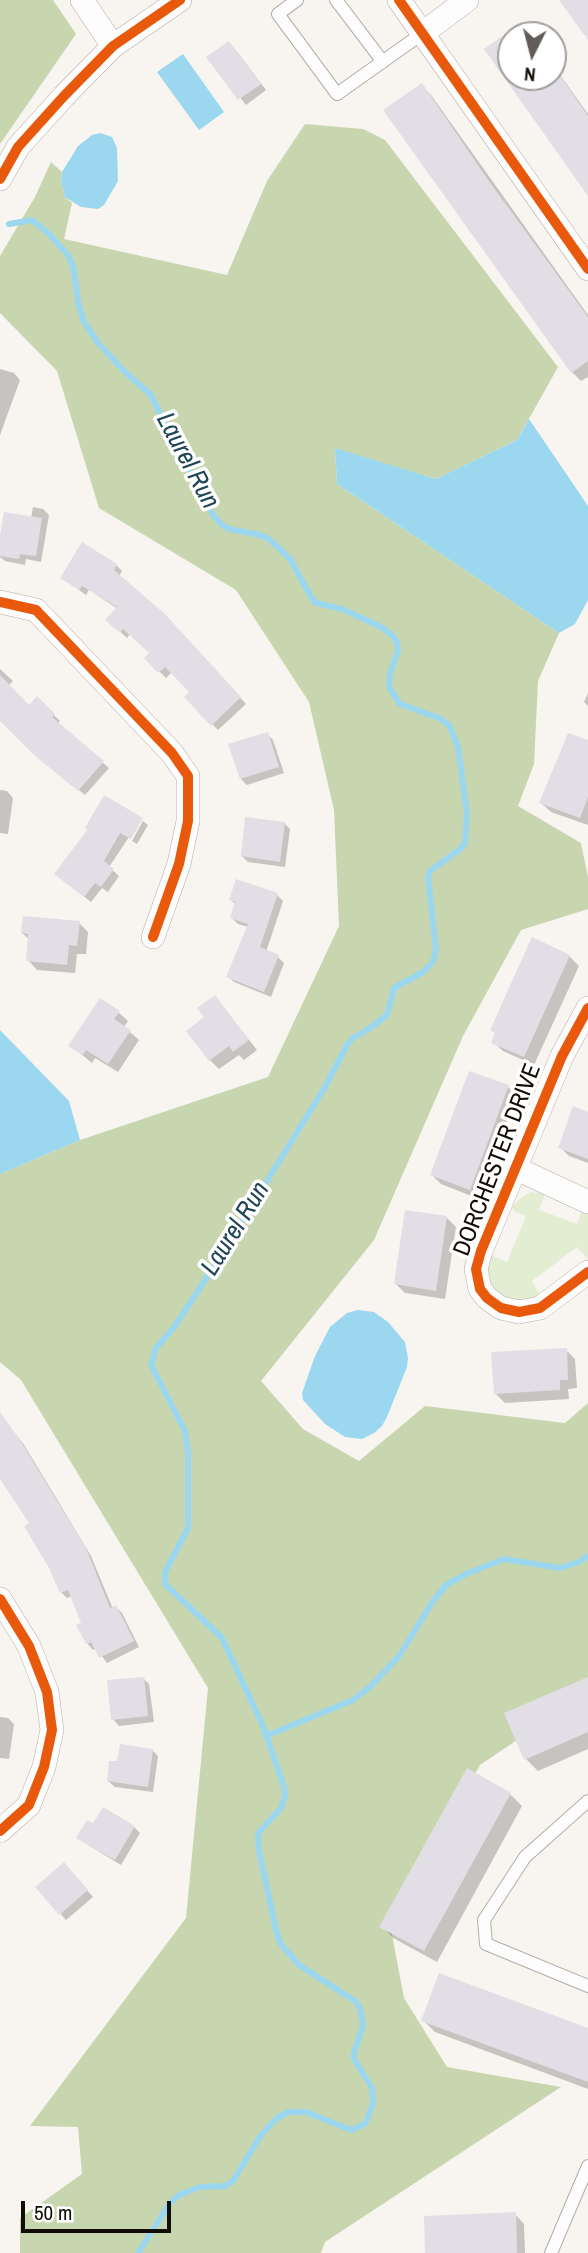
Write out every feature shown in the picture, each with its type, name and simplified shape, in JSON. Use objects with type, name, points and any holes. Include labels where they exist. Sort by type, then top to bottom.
[{"type":"street","points":[[82,0],[113,46]]},
{"type":"street","points":[[0,179],[18,147],[113,46],[180,0]]},
{"type":"street","points":[[399,0],[588,269]]},
{"type":"street","points":[[424,33],[467,0]]},
{"type":"street","points":[[0,602],[36,610],[172,752],[188,776],[188,821],[178,864],[153,937]]},
{"type":"street","name":"DORCHESTER DRIVE","points":[[588,1008],[562,1056],[476,1269],[480,1289],[486,1298],[501,1308],[519,1312],[547,1304],[588,1272]]},
{"type":"street","points":[[515,1168],[588,1202]]},
{"type":"street","points":[[0,1599],[30,1646],[47,1692],[52,1730],[44,1767],[29,1805],[0,1831]]},
{"type":"lane","points":[[296,0],[278,14],[337,94],[424,33]]},
{"type":"lane","points":[[336,0],[383,62]]},
{"type":"lane","points":[[588,1801],[525,1857],[484,1920],[486,1944],[588,1986]]},
{"type":"lane","points":[[551,2253],[588,2165]]},
{"type":"green space","points":[[0,0],[53,0],[76,34],[0,144]]},
{"type":"green space","points":[[305,124],[363,129],[385,140],[558,367],[517,440],[436,479],[335,449],[337,484],[559,633],[538,681],[534,764],[518,806],[581,843],[588,877],[588,909],[521,930],[463,1036],[374,1240],[261,1381],[303,1429],[359,1461],[425,1406],[565,1423],[588,1403],[588,1692],[480,1765],[390,1924],[404,1998],[447,2067],[561,2087],[325,2242],[321,2253],[20,2253],[20,2218],[82,2174],[78,2127],[30,2126],[186,1918],[208,1688],[21,1380],[0,1362],[0,1174],[80,1140],[268,1077],[339,926],[334,810],[309,702],[236,590],[99,508],[57,371],[0,313],[0,256],[35,197],[51,162],[62,172],[65,197],[72,203],[64,239],[227,275],[267,181]]},
{"type":"green space","points":[[531,1192],[545,1194],[539,1210],[577,1224],[582,1211],[588,1212],[588,1259],[577,1247],[532,1281],[539,1296],[515,1302],[497,1292],[491,1285],[488,1268],[492,1256],[507,1262],[526,1216],[512,1208],[519,1199]]},
{"type":"water","points":[[183,54],[224,112],[199,130],[157,72]]},
{"type":"water","points":[[100,133],[112,137],[117,148],[118,181],[104,205],[98,209],[81,207],[65,197],[62,172],[78,146],[92,135]]},
{"type":"water","points":[[529,419],[588,506],[588,600],[575,624],[559,633],[337,484],[335,448],[436,479],[517,440]]},
{"type":"water","points":[[0,1030],[69,1101],[80,1140],[0,1174]]},
{"type":"water","points":[[358,1310],[374,1312],[388,1322],[405,1342],[408,1358],[407,1367],[382,1426],[362,1439],[345,1437],[325,1424],[303,1400],[302,1393],[315,1356],[330,1327],[347,1313]]},
{"type":"building","points":[[559,0],[588,0],[588,40]]},
{"type":"building","points":[[497,40],[497,67],[484,49]]},
{"type":"building","points":[[229,41],[261,84],[238,100],[206,57]]},
{"type":"building","points":[[422,83],[488,180],[588,317],[588,361],[571,373],[383,110]]},
{"type":"building","points":[[567,86],[588,116],[588,196],[514,91],[567,91]]},
{"type":"building","points":[[4,512],[42,518],[36,556],[20,554],[19,559],[0,556]]},
{"type":"building","points":[[82,542],[117,564],[114,570],[164,613],[241,697],[211,726],[184,697],[189,692],[165,667],[158,673],[144,658],[149,653],[123,629],[120,633],[105,620],[117,607],[82,586],[79,590],[60,578]]},
{"type":"building","points":[[0,675],[29,705],[37,696],[55,714],[52,717],[104,761],[78,791],[34,755],[0,721]]},
{"type":"building","points":[[268,732],[279,767],[240,779],[228,744]]},
{"type":"building","points":[[568,733],[588,740],[588,797],[580,818],[539,803]]},
{"type":"building","points":[[104,795],[143,818],[131,839],[120,833],[104,861],[114,869],[101,887],[95,883],[84,897],[54,874],[87,830],[85,828]]},
{"type":"building","points":[[245,817],[285,822],[280,862],[241,856]]},
{"type":"building","points":[[236,879],[278,893],[260,947],[279,955],[264,992],[226,977],[248,924],[230,918],[235,902],[229,900]]},
{"type":"building","points":[[23,916],[80,921],[77,946],[69,945],[67,965],[26,961],[28,934],[21,933]]},
{"type":"building","points":[[532,937],[570,955],[524,1057],[491,1043],[495,1033],[490,1030]]},
{"type":"building","points":[[215,995],[249,1040],[233,1052],[229,1046],[209,1061],[186,1031],[204,1017],[197,1008]]},
{"type":"building","points":[[100,998],[120,1011],[114,1019],[131,1030],[108,1064],[86,1050],[83,1055],[68,1046]]},
{"type":"building","points":[[469,1071],[509,1085],[470,1190],[430,1175]]},
{"type":"building","points":[[573,1106],[588,1112],[588,1159],[558,1148]]},
{"type":"building","points":[[405,1210],[447,1216],[436,1291],[394,1284]]},
{"type":"building","points":[[567,1348],[568,1380],[560,1380],[560,1390],[494,1394],[491,1352]]},
{"type":"building","points":[[0,1412],[86,1548],[110,1608],[116,1605],[134,1641],[99,1658],[91,1642],[86,1644],[76,1625],[81,1623],[68,1590],[60,1593],[49,1568],[24,1526],[29,1523],[0,1479]]},
{"type":"building","points":[[144,1677],[148,1716],[111,1720],[107,1680]]},
{"type":"building","points":[[588,1677],[588,1732],[524,1760],[504,1713]]},
{"type":"building","points":[[120,1744],[153,1749],[148,1787],[107,1781],[109,1761],[117,1761]]},
{"type":"building","points":[[467,1768],[511,1793],[424,1951],[379,1927]]},
{"type":"building","points":[[103,1807],[135,1826],[115,1860],[76,1838],[87,1820],[93,1823]]},
{"type":"building","points":[[64,1862],[88,1890],[59,1915],[35,1887]]},
{"type":"building","points":[[439,1973],[588,2028],[588,2082],[421,2021]]},
{"type":"building","points":[[516,2212],[517,2253],[425,2253],[424,2216]]},
{"type":"waterway","name":"Laurel Run","points":[[9,224],[32,220],[68,255],[73,266],[84,322],[99,344],[150,394],[213,515],[222,525],[269,539],[290,559],[316,603],[342,609],[392,635],[397,642],[398,651],[390,673],[389,687],[400,704],[439,718],[449,725],[458,747],[467,814],[465,843],[430,871],[428,877],[436,950],[433,962],[423,972],[394,988],[387,1015],[347,1045],[325,1087],[220,1257],[175,1326],[156,1348],[151,1365],[185,1431],[188,1453],[188,1528],[165,1572],[165,1584],[222,1638],[263,1726],[285,1796],[281,1808],[258,1836],[276,1930],[280,1943],[299,1965],[355,2001],[360,2008],[363,2025],[354,2059],[372,2088],[373,2104],[365,2124],[351,2130],[306,2112],[288,2112],[277,2118],[261,2135],[233,2181],[225,2186],[200,2187],[179,2195],[170,2203],[138,2253]]},
{"type":"waterway","points":[[266,1736],[353,1700],[371,1686],[399,1656],[446,1585],[504,1559],[560,1568],[588,1556]]},
{"type":"cycle path","points":[[0,179],[18,147],[113,46],[180,0]]},
{"type":"cycle path","points":[[399,0],[588,269]]},
{"type":"cycle path","points":[[0,602],[36,610],[172,753],[188,776],[188,821],[179,864],[153,937]]},
{"type":"cycle path","points":[[588,1008],[562,1056],[481,1251],[476,1269],[480,1289],[487,1298],[501,1308],[519,1312],[540,1308],[588,1272]]},
{"type":"cycle path","points":[[0,1599],[29,1646],[47,1692],[52,1730],[44,1767],[29,1805],[0,1831]]}]
